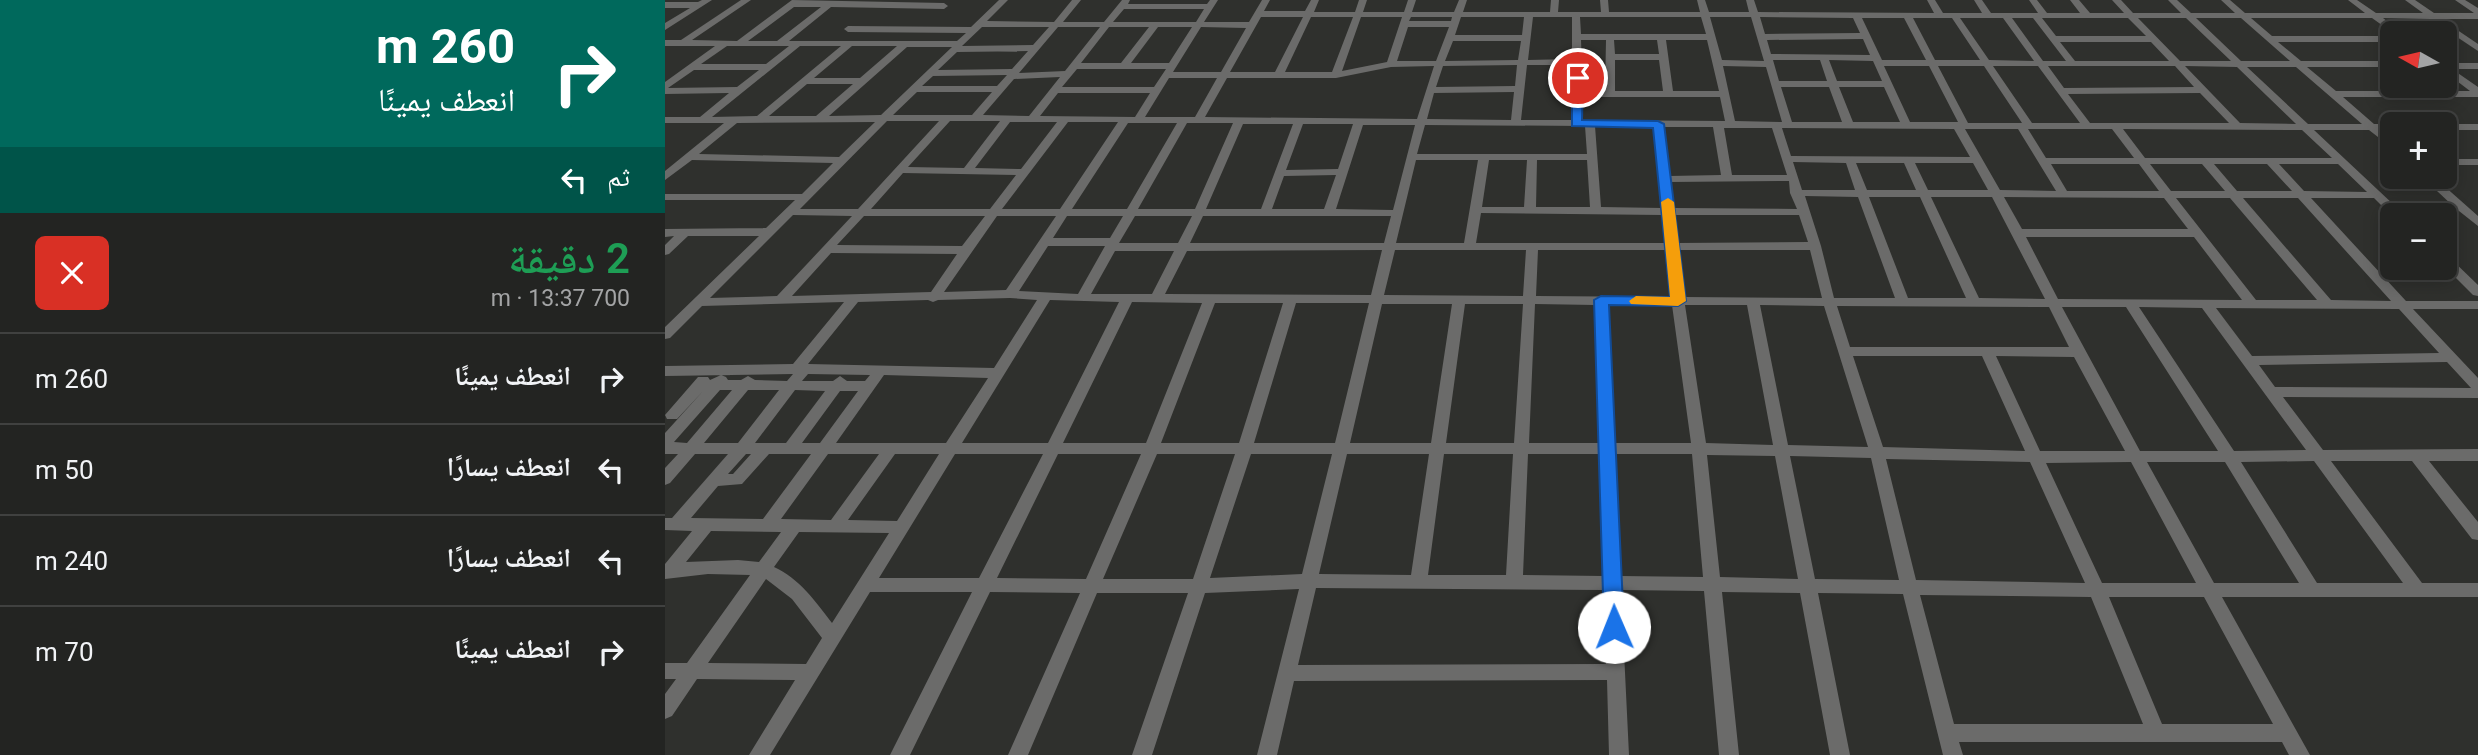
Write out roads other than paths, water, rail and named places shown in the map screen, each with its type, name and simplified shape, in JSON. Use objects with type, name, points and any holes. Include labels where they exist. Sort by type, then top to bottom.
[{"type":"street","points":[[672,44],[747,0]]},
{"type":"street","points":[[665,335],[1004,0]]},
{"type":"street","points":[[974,119],[1077,0]]},
{"type":"street","points":[[1198,121],[1266,0]]},
{"type":"street","points":[[1279,74],[1315,0]]},
{"type":"street","points":[[1336,75],[1363,0]]},
{"type":"street","points":[[1391,64],[1412,0]]},
{"type":"street","points":[[1554,15],[1555,0]]},
{"type":"street","points":[[1604,0],[1605,14]]},
{"type":"street","points":[[1701,0],[1731,125]]},
{"type":"street","points":[[1751,0],[1777,84],[1787,159],[1877,451],[1953,755]]},
{"type":"street","points":[[1931,0],[1940,15]]},
{"type":"street","points":[[1978,0],[1989,15]]},
{"type":"street","points":[[2033,0],[2047,47],[2040,64]]},
{"type":"street","points":[[2074,0],[2087,15]]},
{"type":"street","points":[[2116,0],[2238,127]]},
{"type":"street","points":[[2172,0],[2384,203]]},
{"type":"street","points":[[2225,0],[2380,135]]},
{"type":"street","points":[[2352,0],[2380,21]]},
{"type":"street","points":[[2409,0],[2478,48]]},
{"type":"street","points":[[2459,0],[2478,14]]},
{"type":"street","points":[[739,43],[795,2],[948,3]]},
{"type":"street","points":[[780,43],[832,2]]},
{"type":"street","points":[[665,5],[704,3]]},
{"type":"street","points":[[665,27],[704,3]]},
{"type":"street","points":[[867,13],[880,3]]},
{"type":"street","points":[[936,14],[948,3]]},
{"type":"street","points":[[1032,119],[1123,3],[1212,3]]},
{"type":"street","points":[[1010,294],[1062,213],[1156,90],[1212,3]]},
{"type":"street","points":[[1259,14],[1359,14],[1406,19],[1605,14],[1654,10],[1706,15],[1857,16],[1890,12],[1907,15],[2188,16],[2478,14]]},
{"type":"street","points":[[1515,123],[1529,14]]},
{"type":"street","points":[[1576,15],[1576,124]]},
{"type":"street","points":[[1907,15],[1976,160],[2018,233],[2078,352],[2137,455],[2208,591],[2300,755]]},
{"type":"street","points":[[1954,15],[1987,63],[2064,194]]},
{"type":"street","points":[[2005,15],[2073,64]]},
{"type":"street","points":[[1857,16],[1906,126]]},
{"type":"street","points":[[1456,19],[1525,38]]},
{"type":"street","points":[[1267,755],[1411,157],[1430,90],[1456,19]]},
{"type":"street","points":[[829,44],[857,21]]},
{"type":"street","points":[[920,29],[928,21]]},
{"type":"street","points":[[848,29],[1056,24],[1252,25]]},
{"type":"street","points":[[1123,66],[1155,25]]},
{"type":"street","points":[[1609,36],[1610,94]]},
{"type":"street","points":[[1763,37],[1866,36]]},
{"type":"street","points":[[1577,37],[1711,37]]},
{"type":"street","points":[[1661,37],[1668,93]]},
{"type":"street","points":[[2047,47],[2154,39]]},
{"type":"street","points":[[2268,39],[2380,39]]},
{"type":"street","points":[[2352,39],[2380,60]]},
{"type":"street","points":[[665,89],[725,43]]},
{"type":"street","points":[[672,44],[905,43],[1034,48]]},
{"type":"street","points":[[820,118],[905,43]]},
{"type":"street","points":[[703,119],[797,44]]},
{"type":"street","points":[[761,118],[849,44]]},
{"type":"street","points":[[1610,58],[1663,57]]},
{"type":"street","points":[[1718,63],[1823,58],[1932,64],[2298,64],[2380,67]]},
{"type":"street","points":[[1823,58],[1849,126]]},
{"type":"street","points":[[932,73],[1013,74],[1123,66],[1223,74],[1336,75],[1391,64],[1578,62]]},
{"type":"street","points":[[2040,64],[2087,126]]},
{"type":"street","points":[[2457,67],[2478,66]]},
{"type":"street","points":[[691,67],[767,68]]},
{"type":"street","points":[[2457,76],[2478,93]]},
{"type":"street","points":[[805,82],[863,81]]},
{"type":"street","points":[[1777,84],[1888,84]]},
{"type":"street","points":[[665,89],[738,90]]},
{"type":"street","points":[[915,89],[999,89]]},
{"type":"street","points":[[1430,90],[1519,89]]},
{"type":"street","points":[[1055,90],[1156,90]]},
{"type":"street","points":[[2061,91],[2203,90]]},
{"type":"street","points":[[2457,93],[2478,93]]},
{"type":"street","points":[[1578,94],[1724,94]]},
{"type":"street","points":[[2334,94],[2380,94]]},
{"type":"street","points":[[665,128],[671,120],[761,118],[2380,127]]},
{"type":"street","points":[[780,301],[947,118]]},
{"type":"street","points":[[665,177],[735,119]]},
{"type":"street","points":[[967,171],[1007,119]]},
{"type":"street","points":[[933,298],[993,212],[1065,120]]},
{"type":"street","points":[[1082,298],[1183,121]]},
{"type":"street","points":[[1157,298],[1199,213],[1239,121]]},
{"type":"street","points":[[1265,213],[1299,121]]},
{"type":"street","points":[[1329,213],[1359,122]]},
{"type":"street","points":[[1590,124],[1596,211]]},
{"type":"street","points":[[1658,124],[1678,301],[1699,449],[1710,586],[1729,755]]},
{"type":"street","points":[[1718,125],[1727,178]]},
{"type":"street","points":[[2115,126],[2252,304]]},
{"type":"street","points":[[2457,127],[2478,127]]},
{"type":"street","points":[[2464,127],[2478,138]]},
{"type":"street","points":[[688,157],[842,160]]},
{"type":"street","points":[[1411,157],[1594,157]]},
{"type":"street","points":[[1469,248],[1484,158]]},
{"type":"street","points":[[1530,211],[1532,158]]},
{"type":"street","points":[[1787,159],[1976,160]]},
{"type":"street","points":[[1850,159],[1903,303]]},
{"type":"street","points":[[1908,160],[1975,303]]},
{"type":"street","points":[[2043,161],[2341,161]]},
{"type":"street","points":[[2205,161],[2327,304]]},
{"type":"street","points":[[2270,161],[2478,387]]},
{"type":"street","points":[[2457,162],[2478,162]]},
{"type":"street","points":[[902,170],[1025,172]]},
{"type":"street","points":[[1280,173],[1341,172]]},
{"type":"street","points":[[1665,179],[1727,178],[1864,193],[2376,195]]},
{"type":"street","points":[[2441,189],[2478,222]]},
{"type":"street","points":[[665,197],[805,197]]},
{"type":"street","points":[[2457,208],[2462,208]]},
{"type":"street","points":[[1476,211],[1802,212]]},
{"type":"street","points":[[790,212],[1398,213]]},
{"type":"street","points":[[665,233],[770,232]]},
{"type":"street","points":[[665,251],[685,233]]},
{"type":"street","points":[[2018,233],[2198,233]]},
{"type":"street","points":[[1043,242],[1182,247],[1815,246]]},
{"type":"street","points":[[1514,583],[1532,248]]},
{"type":"street","points":[[830,249],[965,250]]},
{"type":"street","points":[[2457,272],[2478,292]]},
{"type":"street","points":[[698,302],[1010,294],[1082,298],[1210,299],[2478,305]]},
{"type":"street","points":[[759,755],[1045,296]]},
{"type":"street","points":[[900,755],[1128,298]]},
{"type":"street","points":[[670,524],[742,448],[854,299]]},
{"type":"street","points":[[1018,755],[1152,447],[1210,299]]},
{"type":"street","points":[[1142,755],[1245,447],[1291,299]]},
{"type":"street","points":[[1417,582],[1459,300]]},
{"type":"street","points":[[1601,300],[1619,755]]},
{"type":"street","points":[[1753,302],[1840,755]]},
{"type":"street","points":[[2130,303],[2312,589]]},
{"type":"street","points":[[2206,304],[2417,589]]},
{"type":"street","points":[[1845,351],[2078,352]]},
{"type":"street","points":[[1987,352],[2097,590],[2156,733]]},
{"type":"street","points":[[2247,361],[2451,357]]},
{"type":"street","points":[[665,445],[731,369]]},
{"type":"street","points":[[665,478],[760,369]]},
{"type":"street","points":[[665,371],[800,369],[997,373]]},
{"type":"street","points":[[690,415],[671,414],[711,370]]},
{"type":"street","points":[[791,447],[849,370]]},
{"type":"street","points":[[767,526],[880,371]]},
{"type":"street","points":[[698,385],[867,386]]},
{"type":"street","points":[[2269,392],[2478,393]]},
{"type":"street","points":[[813,418],[845,418]]},
{"type":"street","points":[[665,445],[742,448],[1782,449],[2037,457],[2478,455]]},
{"type":"street","points":[[714,480],[737,480],[766,447]]},
{"type":"street","points":[[835,526],[892,447]]},
{"type":"street","points":[[2414,454],[2478,534]]},
{"type":"street","points":[[670,524],[901,527]]},
{"type":"street","points":[[668,573],[706,525]]},
{"type":"street","points":[[665,710],[794,526]]},
{"type":"street","points":[[668,573],[763,570],[773,574],[812,609],[832,637]]},
{"type":"street","points":[[865,585],[1199,586],[1309,581],[2208,591],[2417,589],[2475,594]]},
{"type":"street","points":[[665,671],[810,672]]},
{"type":"street","points":[[1288,673],[1615,672]]},
{"type":"street","points":[[1948,733],[2287,733]]}]
